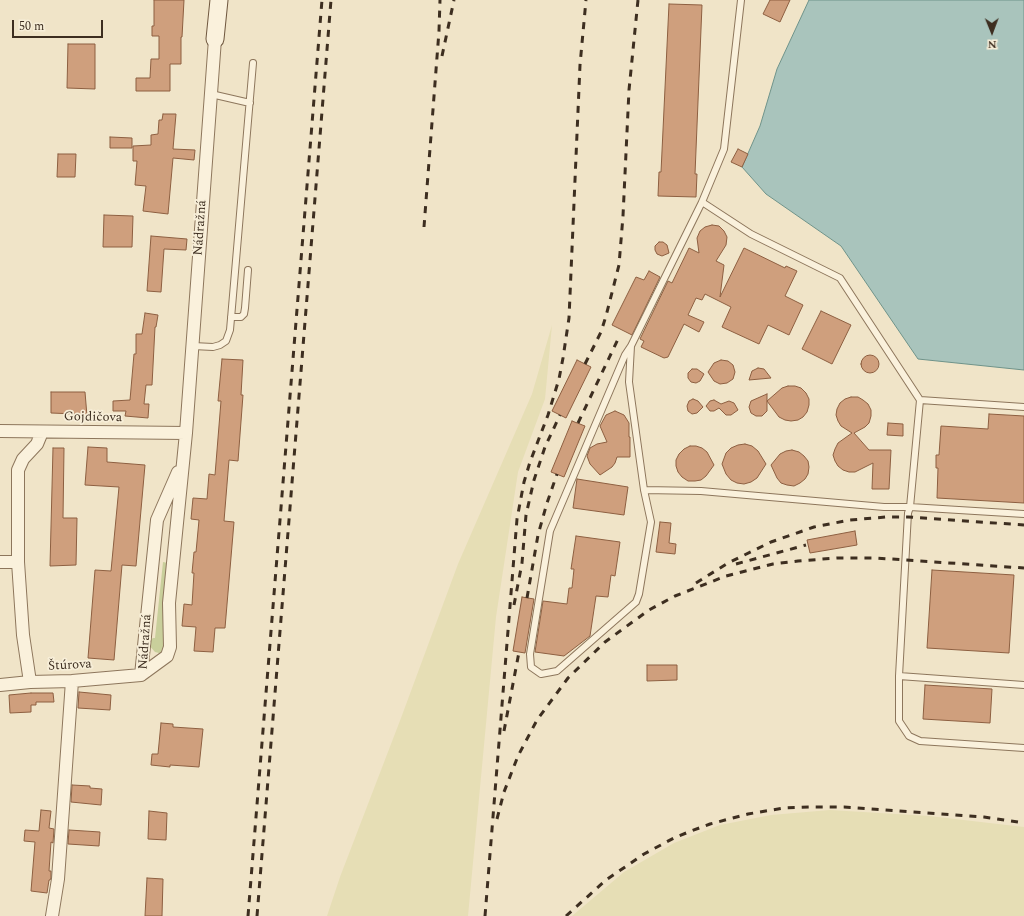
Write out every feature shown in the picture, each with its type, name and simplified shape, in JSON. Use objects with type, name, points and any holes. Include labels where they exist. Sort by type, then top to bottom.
[{"type":"street","name":"Nádražná","points":[[142,675],[167,656],[170,647],[169,603],[186,433],[219,0]]},
{"type":"street","name":"Gojdičova","points":[[0,432],[186,433]]},
{"type":"street","points":[[30,682],[23,635],[18,562],[18,470],[23,459],[37,444],[42,432]]},
{"type":"street","name":"Nádražná","points":[[142,675],[157,520],[175,479],[183,456]]},
{"type":"street","points":[[0,562],[18,562]]},
{"type":"street","name":"Štúrova","points":[[0,685],[142,675]]},
{"type":"street","points":[[52,916],[58,879],[72,681]]},
{"type":"lane","points":[[631,346],[629,382],[644,490],[651,522],[639,594],[636,602],[557,671],[541,674],[531,667],[530,654],[550,531],[622,362],[702,202],[724,149],[741,0]]},
{"type":"lane","points":[[193,346],[213,347],[220,345],[226,341],[230,330],[253,63]]},
{"type":"lane","points":[[211,94],[250,103]]},
{"type":"lane","points":[[702,202],[751,234],[840,278],[920,400],[910,507],[908,513],[899,676],[899,721],[909,736],[920,741],[1024,748]]},
{"type":"lane","points":[[231,316],[239,317],[244,314],[248,270]]},
{"type":"lane","points":[[920,400],[1024,406]]},
{"type":"lane","points":[[644,490],[701,491],[884,507],[910,507],[1024,514]]},
{"type":"lane","points":[[899,676],[1024,685]]},
{"type":"shaded area","points":[[552,325],[545,399],[518,472],[496,617],[468,916],[327,916],[340,877],[458,564],[532,394]]},
{"type":"shaded area","points":[[830,810],[929,816],[1024,827],[1024,916],[572,916],[624,872],[674,843],[720,825],[771,815]]},
{"type":"green space","points":[[163,562],[168,563],[167,635],[163,652],[159,653],[155,652],[147,643],[155,638]]},
{"type":"water","points":[[809,0],[1024,0],[1024,370],[918,359],[841,246],[766,194],[742,167],[760,126],[777,69]]},
{"type":"building","points":[[154,0],[184,0],[181,37],[181,64],[170,64],[170,91],[136,91],[136,78],[150,78],[151,59],[159,59],[159,36],[152,36],[152,26],[154,26]]},
{"type":"building","points":[[770,0],[790,0],[780,22],[763,14]]},
{"type":"building","points":[[669,4],[702,5],[695,174],[697,174],[696,197],[658,196],[659,172],[661,172]]},
{"type":"building","points":[[68,44],[95,44],[95,89],[67,88]]},
{"type":"building","points":[[163,114],[176,114],[173,149],[195,150],[194,160],[173,158],[168,214],[143,211],[146,186],[135,185],[137,161],[133,161],[133,146],[151,145],[151,135],[158,134],[159,120],[162,120]]},
{"type":"building","points":[[110,137],[132,138],[132,148],[110,148]]},
{"type":"building","points":[[738,149],[748,154],[742,167],[731,162]]},
{"type":"building","points":[[58,154],[76,154],[75,177],[57,177]]},
{"type":"building","points":[[104,215],[133,216],[132,247],[103,247]]},
{"type":"building","points":[[712,225],[719,226],[727,237],[726,245],[716,261],[724,265],[720,297],[744,248],[785,268],[786,266],[797,271],[785,296],[803,305],[789,335],[768,325],[759,344],[722,327],[731,307],[705,294],[702,300],[696,298],[688,315],[704,322],[699,332],[684,324],[668,357],[664,358],[641,347],[644,341],[640,339],[668,281],[672,283],[689,248],[699,253],[697,238],[700,231],[705,227]]},
{"type":"building","points":[[151,236],[187,239],[186,250],[164,249],[161,292],[147,291]]},
{"type":"building","points":[[659,242],[663,242],[667,245],[669,253],[662,256],[657,254],[655,246]]},
{"type":"building","points":[[649,271],[660,277],[632,335],[612,325],[636,277],[644,280]]},
{"type":"building","points":[[821,311],[851,325],[832,364],[802,349]]},
{"type":"building","points":[[145,313],[158,315],[155,327],[152,385],[146,385],[144,404],[149,404],[148,418],[125,416],[126,411],[113,411],[113,401],[130,400],[134,354],[136,354],[136,334],[142,334]]},
{"type":"building","points":[[870,355],[876,358],[879,364],[876,370],[870,373],[864,370],[861,364],[864,358]]},
{"type":"building","points":[[222,359],[243,360],[241,395],[243,395],[238,461],[229,460],[224,521],[234,522],[225,628],[215,628],[213,652],[194,651],[196,627],[182,626],[184,604],[192,605],[194,573],[192,573],[194,552],[196,552],[199,520],[191,519],[193,498],[207,499],[209,474],[215,475],[221,401],[218,401]]},
{"type":"building","points":[[577,360],[591,367],[566,418],[552,411]]},
{"type":"building","points":[[721,360],[728,361],[733,365],[735,372],[733,379],[727,383],[720,384],[714,381],[708,372],[714,363]]},
{"type":"building","points":[[758,368],[764,369],[771,378],[749,380],[752,371]]},
{"type":"building","points":[[692,369],[697,369],[704,374],[700,381],[696,383],[691,382],[688,378],[688,373]]},
{"type":"building","points":[[788,386],[801,388],[809,399],[807,412],[798,420],[791,421],[779,417],[767,401],[782,388]]},
{"type":"building","points":[[51,392],[85,392],[87,416],[51,413]]},
{"type":"building","points":[[767,394],[767,411],[762,416],[756,416],[751,413],[749,407],[751,401]]},
{"type":"building","points":[[851,397],[858,397],[863,400],[868,404],[871,410],[869,423],[854,433],[869,450],[891,450],[889,489],[872,489],[873,463],[855,472],[849,472],[843,470],[835,461],[833,455],[838,443],[852,433],[841,426],[836,415],[837,409],[840,403]]},
{"type":"building","points":[[693,399],[698,401],[703,407],[697,413],[692,414],[688,411],[687,406],[689,401]]},
{"type":"building","points":[[714,400],[721,404],[729,401],[734,403],[738,410],[731,415],[726,415],[719,408],[714,411],[710,411],[706,406],[710,401]]},
{"type":"building","points":[[615,411],[624,415],[629,423],[630,457],[617,457],[612,467],[600,475],[590,464],[587,456],[590,448],[597,444],[607,442],[600,426],[606,415]]},
{"type":"building","points":[[989,414],[1024,416],[1024,503],[937,498],[938,468],[936,468],[936,455],[939,455],[941,426],[988,429]]},
{"type":"building","points":[[572,421],[585,426],[564,477],[551,472]]},
{"type":"building","points":[[888,423],[903,424],[903,436],[887,435]]},
{"type":"building","points":[[745,444],[752,446],[758,451],[766,464],[757,478],[744,484],[731,480],[726,474],[722,464],[726,453],[731,448]]},
{"type":"building","points":[[690,446],[702,448],[707,452],[714,465],[701,480],[688,481],[678,472],[676,466],[676,460],[679,454]]},
{"type":"building","points":[[88,447],[107,448],[107,462],[145,465],[136,566],[122,565],[114,660],[88,658],[95,570],[111,571],[119,487],[85,485]]},
{"type":"building","points":[[53,448],[64,448],[63,518],[77,518],[76,565],[50,566]]},
{"type":"building","points":[[792,450],[799,452],[804,456],[808,461],[809,467],[808,474],[805,479],[794,486],[781,483],[771,465],[780,454]]},
{"type":"building","points":[[577,479],[628,487],[624,515],[573,508]]},
{"type":"building","points":[[660,522],[671,523],[669,543],[676,544],[675,554],[656,552]]},
{"type":"building","points":[[855,531],[857,545],[810,553],[807,540]]},
{"type":"building","points":[[576,536],[620,542],[615,576],[611,575],[608,597],[596,596],[590,636],[564,656],[535,652],[543,601],[567,604],[569,588],[572,588],[574,569],[571,569]]},
{"type":"building","points":[[932,570],[1014,575],[1009,653],[927,648]]},
{"type":"building","points":[[522,597],[534,599],[525,653],[513,651]]},
{"type":"building","points":[[647,665],[677,665],[677,680],[647,681]]},
{"type":"building","points":[[925,685],[992,689],[990,723],[923,719]]},
{"type":"building","points":[[79,692],[111,695],[110,710],[78,708]]},
{"type":"building","points":[[53,693],[54,702],[36,702],[36,705],[31,705],[31,712],[10,713],[9,695]]},
{"type":"building","points":[[161,723],[173,724],[173,727],[203,729],[199,767],[170,765],[170,767],[151,765],[152,754],[158,754]]},
{"type":"building","points":[[72,785],[90,786],[90,788],[102,789],[101,805],[71,802]]},
{"type":"building","points":[[41,810],[51,811],[49,828],[54,829],[53,843],[51,842],[49,871],[51,871],[51,878],[49,880],[47,893],[31,891],[35,842],[24,841],[25,830],[39,831]]},
{"type":"building","points":[[149,811],[167,813],[166,840],[148,839]]},
{"type":"building","points":[[69,830],[100,832],[99,846],[68,844]]},
{"type":"building","points":[[147,878],[163,879],[162,916],[145,916]]},
{"type":"railway","points":[[248,916],[322,0]]},
{"type":"railway","points":[[257,916],[331,0]]},
{"type":"railway","points":[[424,227],[440,0]]},
{"type":"railway","points":[[442,56],[454,0]]},
{"type":"railway","points":[[485,916],[517,519],[524,482],[559,379],[569,318],[580,65],[586,0]]},
{"type":"railway","points":[[585,364],[601,332],[619,265],[629,90],[638,0]]},
{"type":"railway","points":[[578,423],[620,335]]},
{"type":"railway","points":[[514,605],[522,563],[526,515],[534,480],[545,447],[560,415]]},
{"type":"railway","points":[[527,598],[538,535],[557,474]]},
{"type":"railway","points":[[696,583],[728,563],[771,542],[814,527],[850,520],[908,517],[1024,525]]},
{"type":"railway","points":[[736,564],[806,545]]},
{"type":"railway","points":[[497,819],[504,792],[518,756],[537,720],[568,678],[605,642],[649,610],[675,596],[726,576],[773,564],[798,561],[837,558],[876,558],[1024,568]]},
{"type":"railway","points":[[504,731],[519,652]]},
{"type":"railway","points":[[566,916],[606,880],[644,854],[691,831],[710,824],[748,814],[784,808],[844,807],[984,817],[1024,823]]}]
